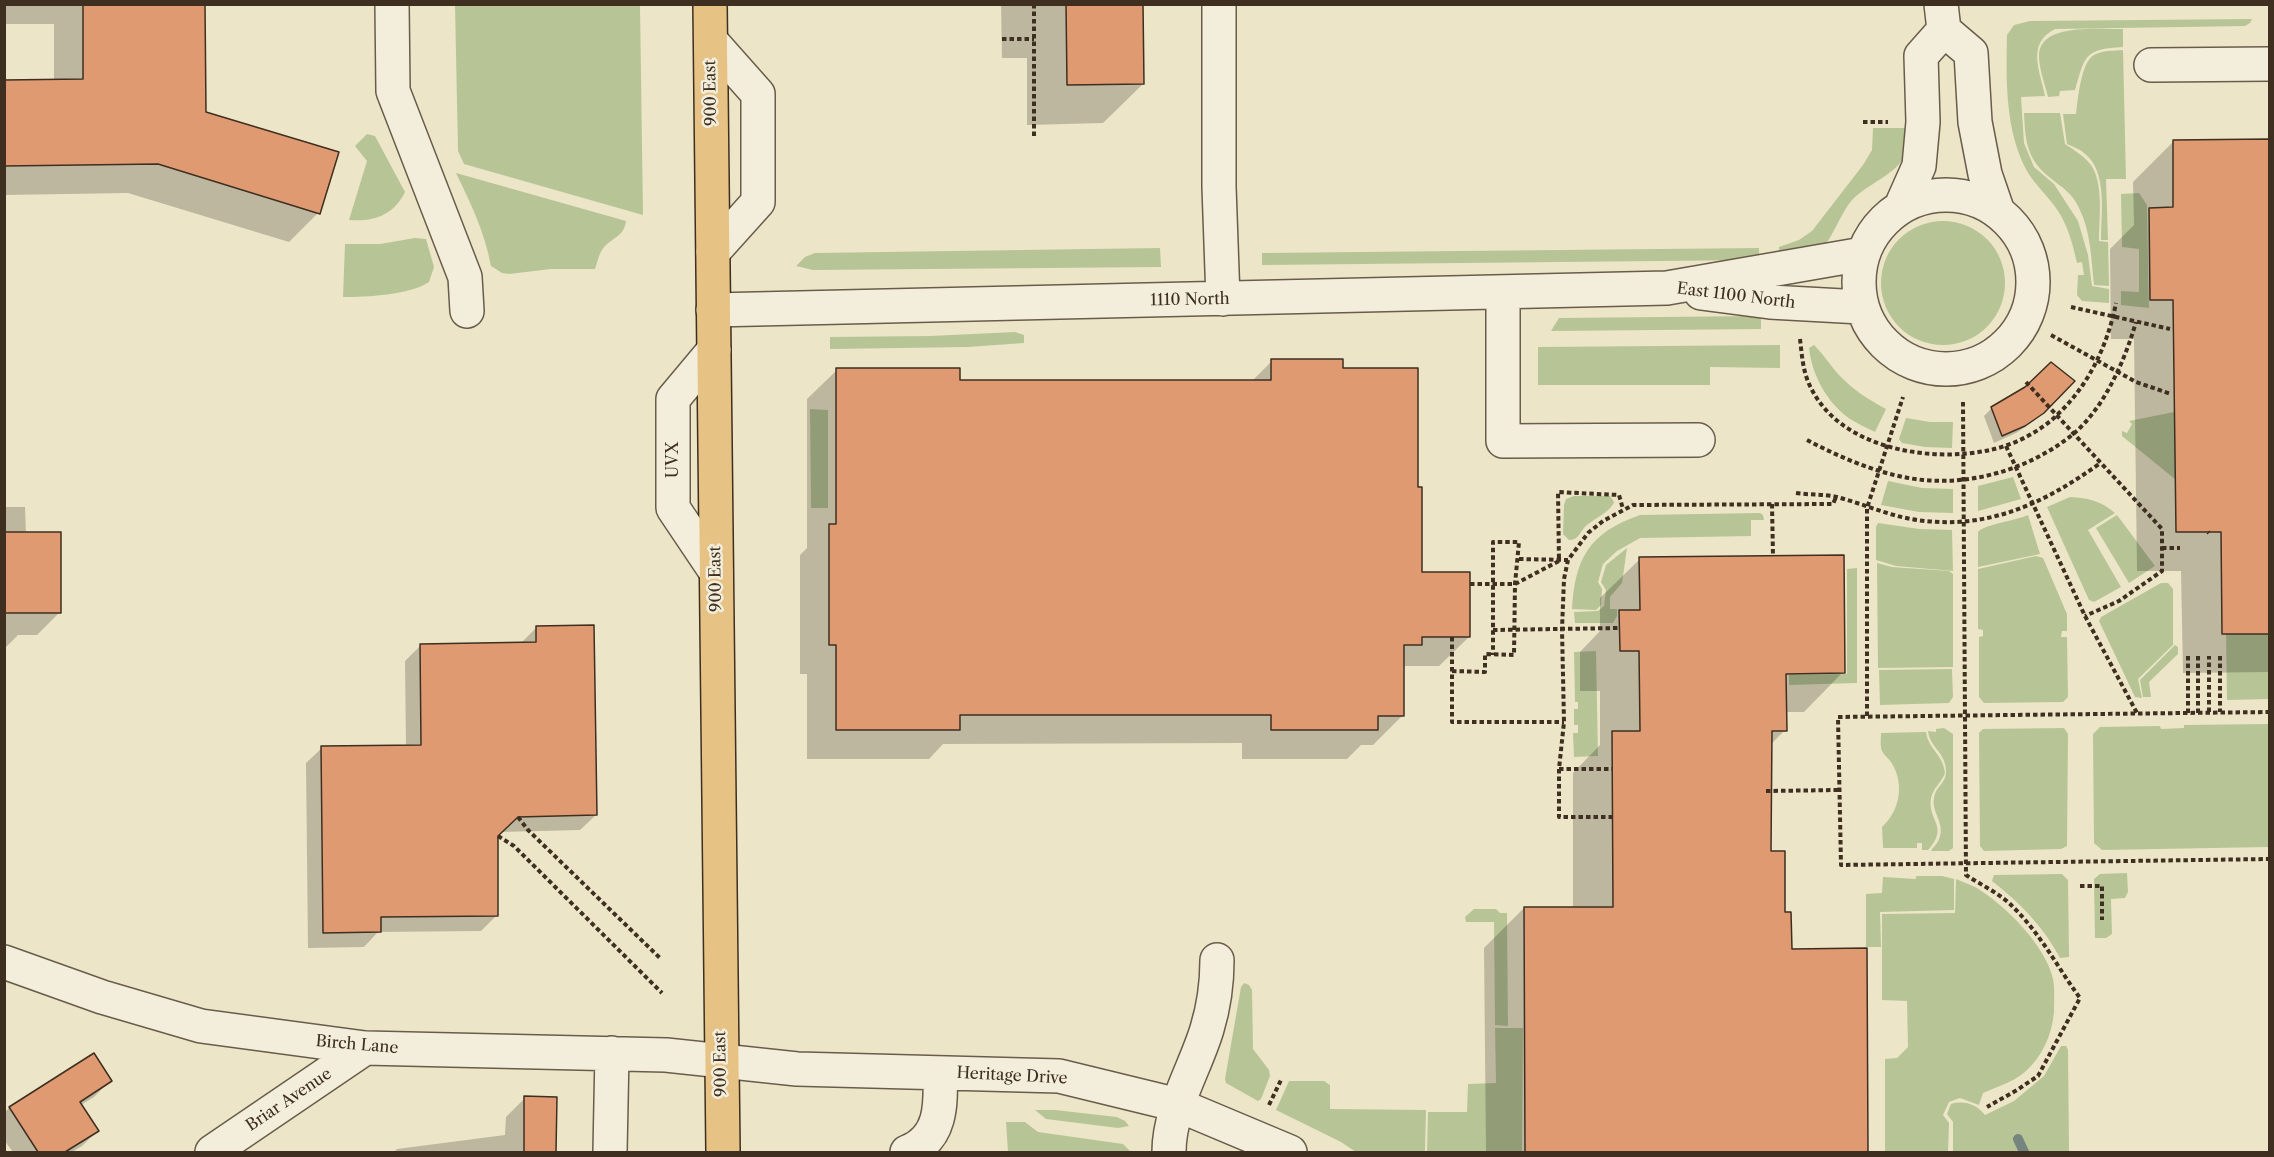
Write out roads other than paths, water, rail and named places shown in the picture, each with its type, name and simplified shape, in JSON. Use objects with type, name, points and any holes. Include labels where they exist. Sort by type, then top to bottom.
[{"type":"main road","name":"900 East","points":[[710,4],[723,1152]]},
{"type":"street","points":[[392,4],[393,91],[465,278],[467,311]]},
{"type":"street","points":[[1219,4],[1219,187],[1223,299]]},
{"type":"street","points":[[1942,17],[1971,53],[1975,122],[1985,174],[1997,209],[2026,246],[2033,274],[2031,303],[2020,329],[2002,350],[1976,364],[1948,370],[1920,366],[1894,354],[1874,333],[1861,307],[1858,281],[1863,254],[1873,233],[1903,202],[1919,166],[1923,122],[1921,56],[1942,17]]},
{"type":"street","points":[[711,41],[758,94],[758,202],[713,252]]},
{"type":"street","points":[[2151,65],[2270,64]]},
{"type":"street","points":[[1903,202],[1936,196],[1963,196],[1997,209]]},
{"type":"street","name":"East 1100 North","points":[[1667,288],[1863,254]]},
{"type":"street","name":"1110 North","points":[[713,310],[1667,288]]},
{"type":"street","name":"East 1100 North","points":[[1667,288],[1770,302],[1861,307]]},
{"type":"street","points":[[1503,293],[1503,441],[1698,440]]},
{"type":"street","name":"UVX","points":[[714,350],[673,399],[673,508],[716,572]]},
{"type":"street","points":[[1169,1152],[1178,1105],[1214,1004],[1217,960]]},
{"type":"street","name":"Birch Lane","points":[[4,962],[102,997],[201,1026],[365,1048],[612,1053],[721,1060]]},
{"type":"street","name":"Briar Avenue","points":[[212,1152],[365,1048]]},
{"type":"street","points":[[610,1152],[612,1053]]},
{"type":"street","name":"Heritage Drive","points":[[721,1060],[797,1069],[1059,1076],[1178,1105],[1290,1152]]},
{"type":"street","points":[[907,1152],[917,1149],[933,1130],[941,1111],[940,1072]]},
{"type":"waterway","points":[[2018,1139],[2024,1152]]}]
